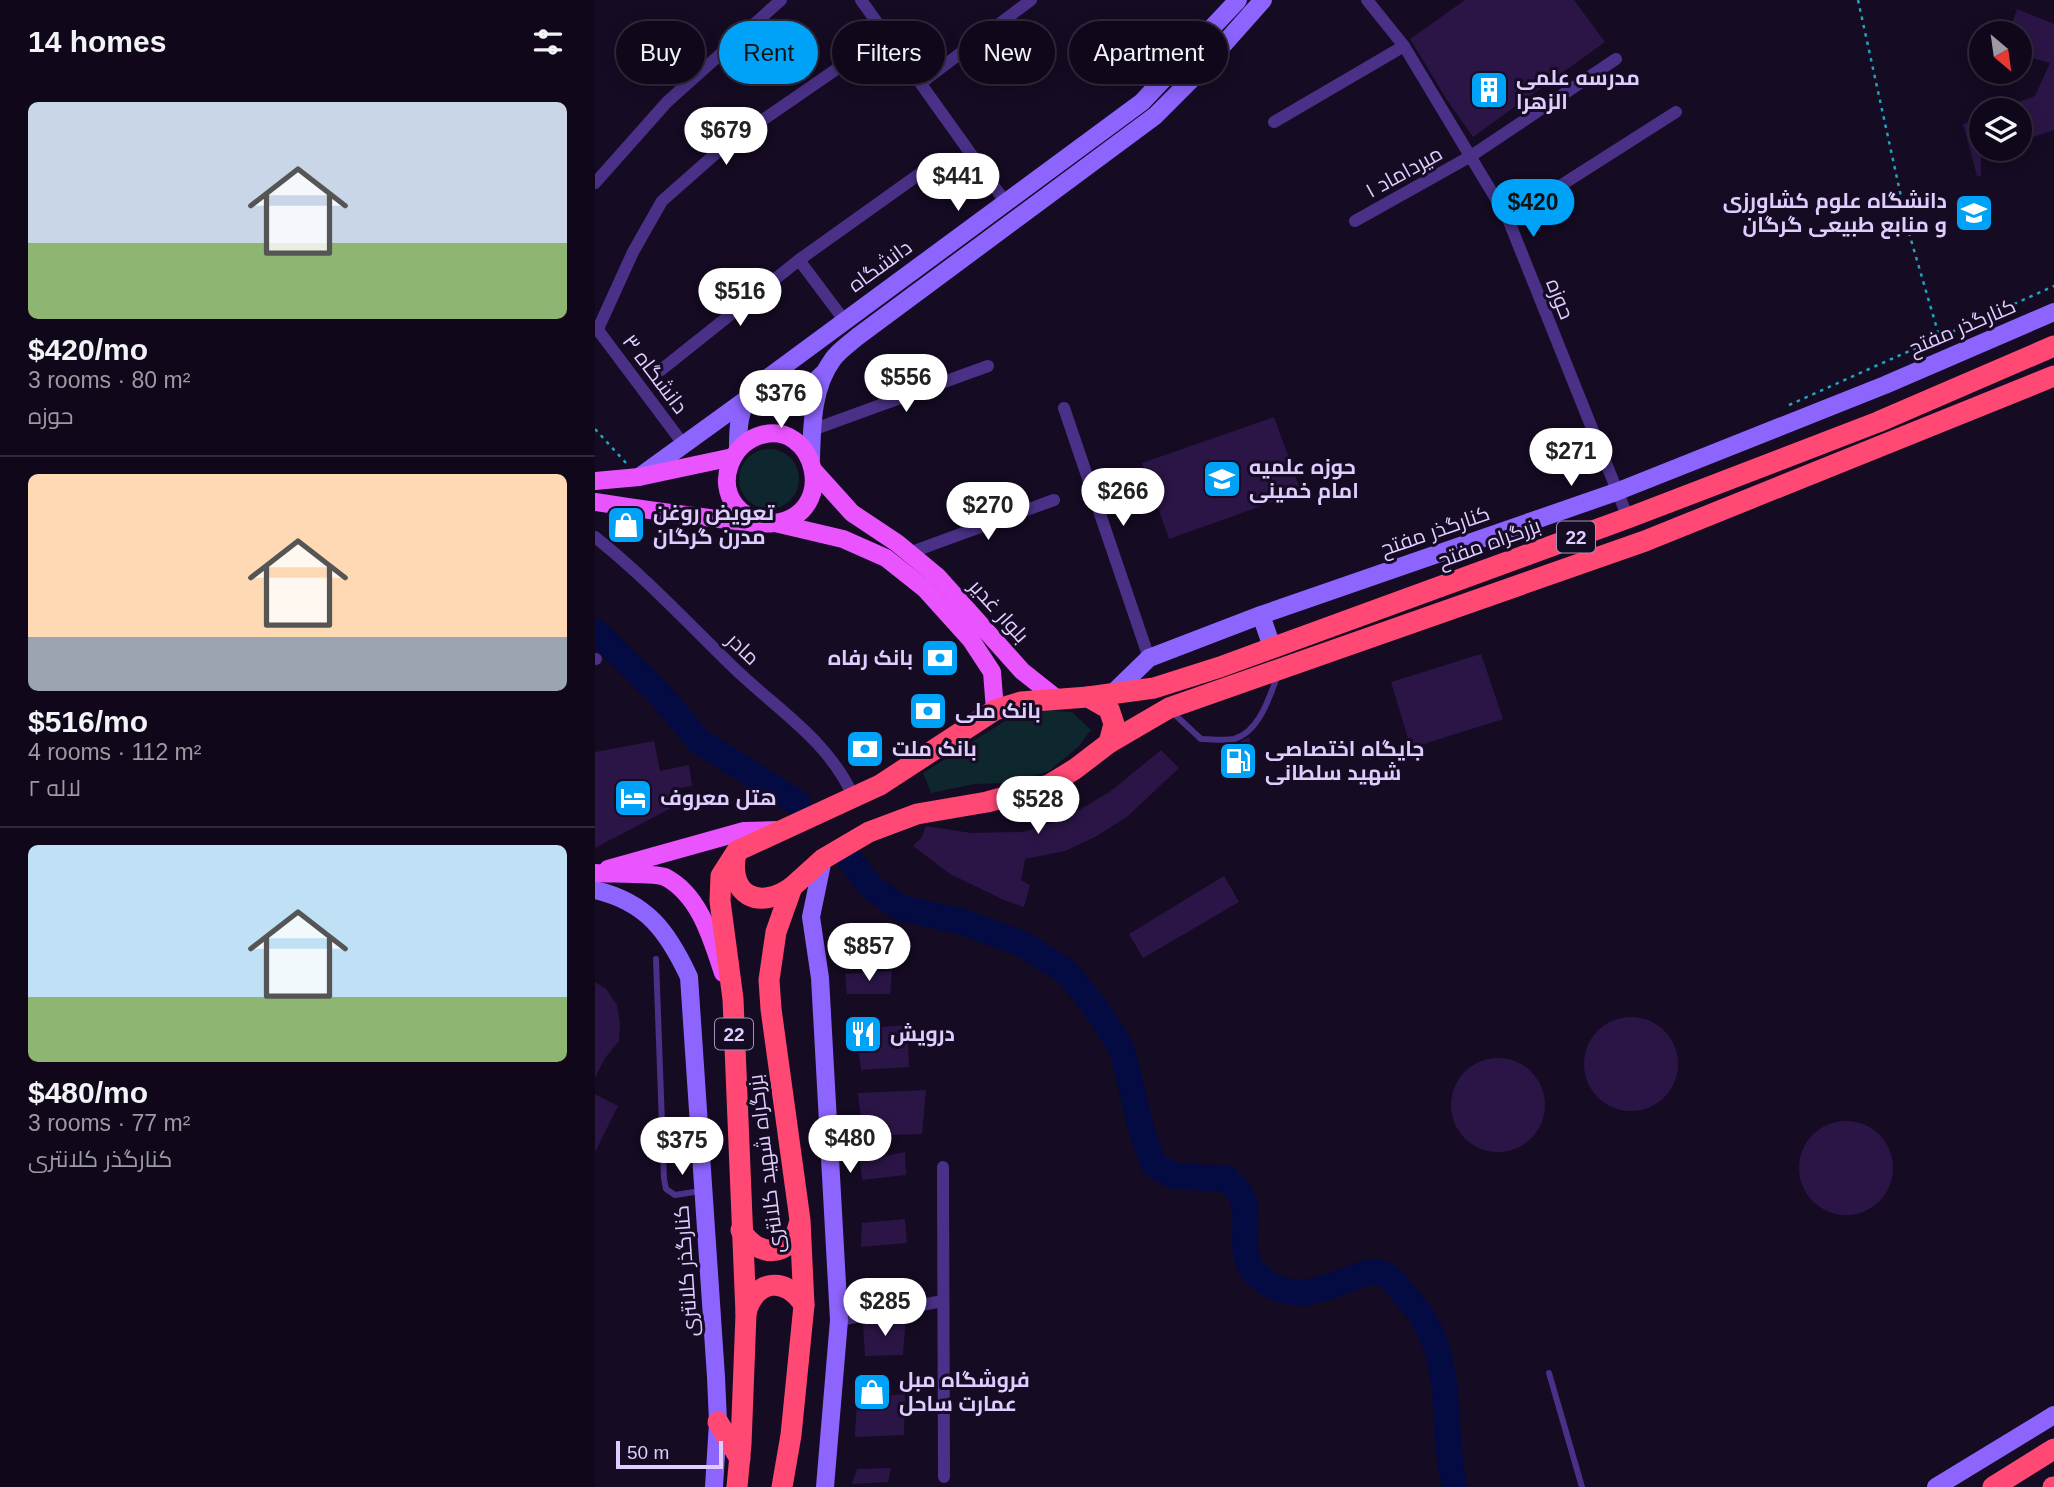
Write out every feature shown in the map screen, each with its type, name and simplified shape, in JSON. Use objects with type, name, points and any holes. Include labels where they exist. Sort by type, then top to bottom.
[{"type":"highway","name":"بزرگراه مفتح","points":[[1088,697],[1154,688],[1628,518],[1878,422],[2054,345]]},
{"type":"highway","name":"22","points":[[1108,743],[1168,708],[1646,541],[2054,376]]},
{"type":"highway","name":"22","points":[[737,851],[778,830],[855,798],[995,710],[1021,702],[1088,697]]},
{"type":"highway","points":[[1088,697],[1109,709],[1114,724],[1108,743]]},
{"type":"highway","name":"بزرگراه شهید کلانتری","points":[[782,1487],[791,1435],[804,1305],[800,1220],[769,980],[776,932],[792,887],[823,859],[869,832],[917,814],[987,802],[1049,785],[1076,769],[1108,743]]},
{"type":"highway","points":[[737,851],[733,870],[740,888],[757,899],[776,898],[792,887]]},
{"type":"highway","name":"بزرگراه شهید کلانتری","points":[[737,851],[721,876],[720,901],[733,999],[746,1314],[739,1471]]},
{"type":"highway","points":[[741,1230],[748,1242],[760,1250],[775,1251],[788,1245],[797,1234],[800,1220]]},
{"type":"highway","points":[[746,1314],[750,1301],[759,1290],[772,1285],[785,1286],[797,1294],[804,1305]]},
{"type":"highway","points":[[718,1422],[739,1471],[724,1487]]},
{"type":"highway","points":[[1993,1487],[2054,1449]]},
{"type":"main road","name":"دانشگاه","points":[[735,452],[738,419],[747,399],[769,377],[1142,102],[1238,0]]},
{"type":"main road","name":"دانشگاه","points":[[813,466],[814,410],[825,372],[834,357],[856,337],[1154,116],[1199,72],[1263,0]]},
{"type":"main road","name":"کنارگذر مفتح","points":[[1112,694],[1149,658],[1261,615],[1616,492],[1885,385],[2054,312]]},
{"type":"main road","points":[[769,377],[769,400],[773,408],[781,411],[792,406],[809,385],[825,372]]},
{"type":"main road","points":[[639,478],[747,399]]},
{"type":"main road","points":[[777,434],[791,439],[803,447],[813,466],[814,486],[809,500],[800,512],[771,523],[746,515],[735,505],[728,491],[726,476],[735,452],[749,439],[777,434]]},
{"type":"main road","points":[[595,481],[639,478],[735,452]]},
{"type":"main road","name":"بلوار غدیر","points":[[813,466],[852,513],[938,577],[1023,671],[1056,698]]},
{"type":"main road","name":"بلوار غدیر","points":[[595,502],[669,514],[771,523],[843,539],[886,558],[925,589],[971,640],[992,672],[995,710]]},
{"type":"main road","points":[[1261,615],[1272,647]]},
{"type":"main road","points":[[595,873],[744,831],[778,830]]},
{"type":"main road","points":[[823,859],[811,917],[820,978],[839,1320],[825,1487]]},
{"type":"main road","points":[[595,873],[664,876],[687,897],[706,923],[733,999]]},
{"type":"main road","name":"کنارگذر کلانتری","points":[[595,890],[633,905],[655,919],[673,943],[689,977],[718,1422],[714,1487]]},
{"type":"main road","points":[[1936,1487],[2054,1415]]},
{"type":"street","points":[[595,183],[667,102],[781,0]]},
{"type":"street","points":[[861,0],[876,21]]},
{"type":"street","points":[[945,65],[1031,0]]},
{"type":"street","name":"حوزه","points":[[1367,0],[1404,46],[1507,219],[1628,518]]},
{"type":"street","points":[[1275,122],[1404,46]]},
{"type":"street","name":"۱ میرداماد","points":[[1355,221],[1471,156],[1616,60]]},
{"type":"street","points":[[596,328],[633,252],[662,201],[722,148],[832,72]]},
{"type":"street","points":[[922,84],[1006,203]]},
{"type":"street","points":[[1507,219],[1675,112]]},
{"type":"street","points":[[661,370],[799,260],[932,166]]},
{"type":"street","points":[[799,260],[844,320]]},
{"type":"street","name":"۳ دانشگاه","points":[[596,328],[684,445]]},
{"type":"street","points":[[812,430],[988,366]]},
{"type":"street","points":[[1065,408],[1149,658]]},
{"type":"street","points":[[909,553],[1054,500]]},
{"type":"street","name":"مادر","points":[[595,537],[620,556],[734,668],[828,752],[843,773],[855,798]]},
{"type":"street","points":[[943,1167],[944,1476]]},
{"type":"street","points":[[839,1320],[943,1301]]},
{"type":"lane","points":[[1168,708],[1201,739],[1234,739],[1247,732],[1263,712],[1279,670]]},
{"type":"lane","points":[[656,959],[664,1179],[667,1189],[675,1195],[702,1191]]},
{"type":"lane","points":[[1549,1373],[1582,1487]]},
{"type":"path","points":[[1858,0],[1909,233],[1940,339]]},
{"type":"path","points":[[1789,405],[2054,286]]},
{"type":"path","points":[[596,430],[639,478]]},
{"type":"shaded area","points":[[769,449],[786,454],[794,462],[799,479],[794,496],[786,504],[769,509],[752,504],[744,496],[739,479],[744,462],[752,454]]},
{"type":"shaded area","points":[[1047,710],[1072,712],[1091,730],[1078,747],[1049,771],[1009,783],[974,784],[931,793],[923,773],[1005,721]]},
{"type":"building","name":"مدرسه علمی الزهرا","points":[[1465,0],[1574,0],[1605,42],[1473,137],[1410,39]]},
{"type":"building","points":[[2017,9],[2054,24],[2054,130],[2032,138],[2032,98],[2030,98],[2035,96],[2050,63],[2032,58],[2032,21],[2013,21]]},
{"type":"building","points":[[1969,122],[1969,146],[1963,124]]},
{"type":"building","points":[[1973,161],[1981,161],[1981,176],[1977,176]]},
{"type":"building","points":[[1274,417],[1301,492],[1169,539],[1142,463]]},
{"type":"building","points":[[1481,654],[1503,719],[1411,748],[1391,682]]},
{"type":"building","points":[[1249,737],[1257,765],[1233,772],[1225,746]]},
{"type":"building","name":"هتل معروف","points":[[654,741],[660,771],[689,765],[692,786],[670,790],[673,807],[595,848],[595,752]]},
{"type":"building","points":[[1161,750],[1179,768],[1128,816],[1095,837],[1065,851],[1025,859],[1021,880],[1030,885],[1024,907],[950,874],[913,846],[922,837],[926,826],[971,833],[1023,832],[1064,819],[1111,791]]},
{"type":"building","points":[[1224,876],[1239,902],[1143,958],[1129,934]]},
{"type":"building","points":[[892,971],[890,994],[847,994],[845,974]]},
{"type":"building","points":[[595,982],[606,989],[617,1005],[620,1024],[619,1041],[605,1058],[595,1078]]},
{"type":"building","points":[[1631,1017],[1649,1021],[1664,1031],[1674,1046],[1678,1064],[1674,1082],[1664,1097],[1649,1107],[1631,1111],[1613,1107],[1598,1097],[1588,1082],[1584,1064],[1588,1046],[1598,1031],[1613,1021]]},
{"type":"building","points":[[907,1025],[909,1067],[861,1070],[856,1029]]},
{"type":"building","points":[[1498,1058],[1516,1062],[1531,1072],[1541,1087],[1545,1105],[1541,1123],[1531,1138],[1516,1148],[1498,1152],[1480,1148],[1465,1138],[1455,1123],[1451,1105],[1455,1087],[1465,1072],[1480,1062]]},
{"type":"building","points":[[926,1090],[922,1134],[863,1136],[858,1093]]},
{"type":"building","points":[[595,1094],[618,1106],[595,1152]]},
{"type":"building","points":[[1846,1121],[1864,1125],[1879,1135],[1889,1150],[1893,1168],[1889,1186],[1879,1201],[1864,1211],[1846,1215],[1828,1211],[1813,1201],[1803,1186],[1799,1168],[1803,1150],[1813,1135],[1828,1125]]},
{"type":"building","points":[[905,1152],[906,1175],[862,1180],[860,1161]]},
{"type":"building","points":[[905,1219],[907,1243],[861,1247],[862,1223]]},
{"type":"building","points":[[906,1317],[903,1355],[865,1356],[863,1324]]},
{"type":"building","points":[[905,1394],[904,1435],[855,1437],[857,1398]]},
{"type":"building","points":[[891,1468],[888,1482],[852,1484],[857,1469]]},
{"type":"waterway","points":[[595,631],[658,692],[699,741],[799,804]]},
{"type":"waterway","points":[[846,854],[869,885],[901,908],[959,921],[1023,944],[1068,973],[1098,1011],[1122,1049],[1143,1135],[1154,1165],[1174,1176],[1227,1179],[1241,1195],[1247,1259],[1258,1276],[1270,1285],[1294,1292],[1319,1290],[1373,1272],[1386,1275],[1395,1283],[1422,1317],[1434,1340],[1441,1363],[1455,1487]]},
{"type":"place","name":"مدرسه علمی الزهرا","points":[[1489,90]]},
{"type":"place","name":"دانشگاه علوم کشاورزی و منابع طبیعی گرگان","points":[[1974,213]]},
{"type":"place","name":"حوزه علمیه امام خمینی","points":[[1222,479]]},
{"type":"place","name":"تعویض روغن مدرن گرگان","points":[[626,525]]},
{"type":"place","name":"بانک رفاه","points":[[940,658]]},
{"type":"place","name":"بانک ملی","points":[[928,711]]},
{"type":"place","name":"بانک ملت","points":[[865,749]]},
{"type":"place","name":"جایگاه اختصاصی شهید سلطانی","points":[[1238,761]]},
{"type":"place","name":"هتل معروف","points":[[633,798]]},
{"type":"place","name":"درویش","points":[[863,1034]]},
{"type":"place","name":"فروشگاه مبل عمارت ساحل","points":[[872,1392]]}]
